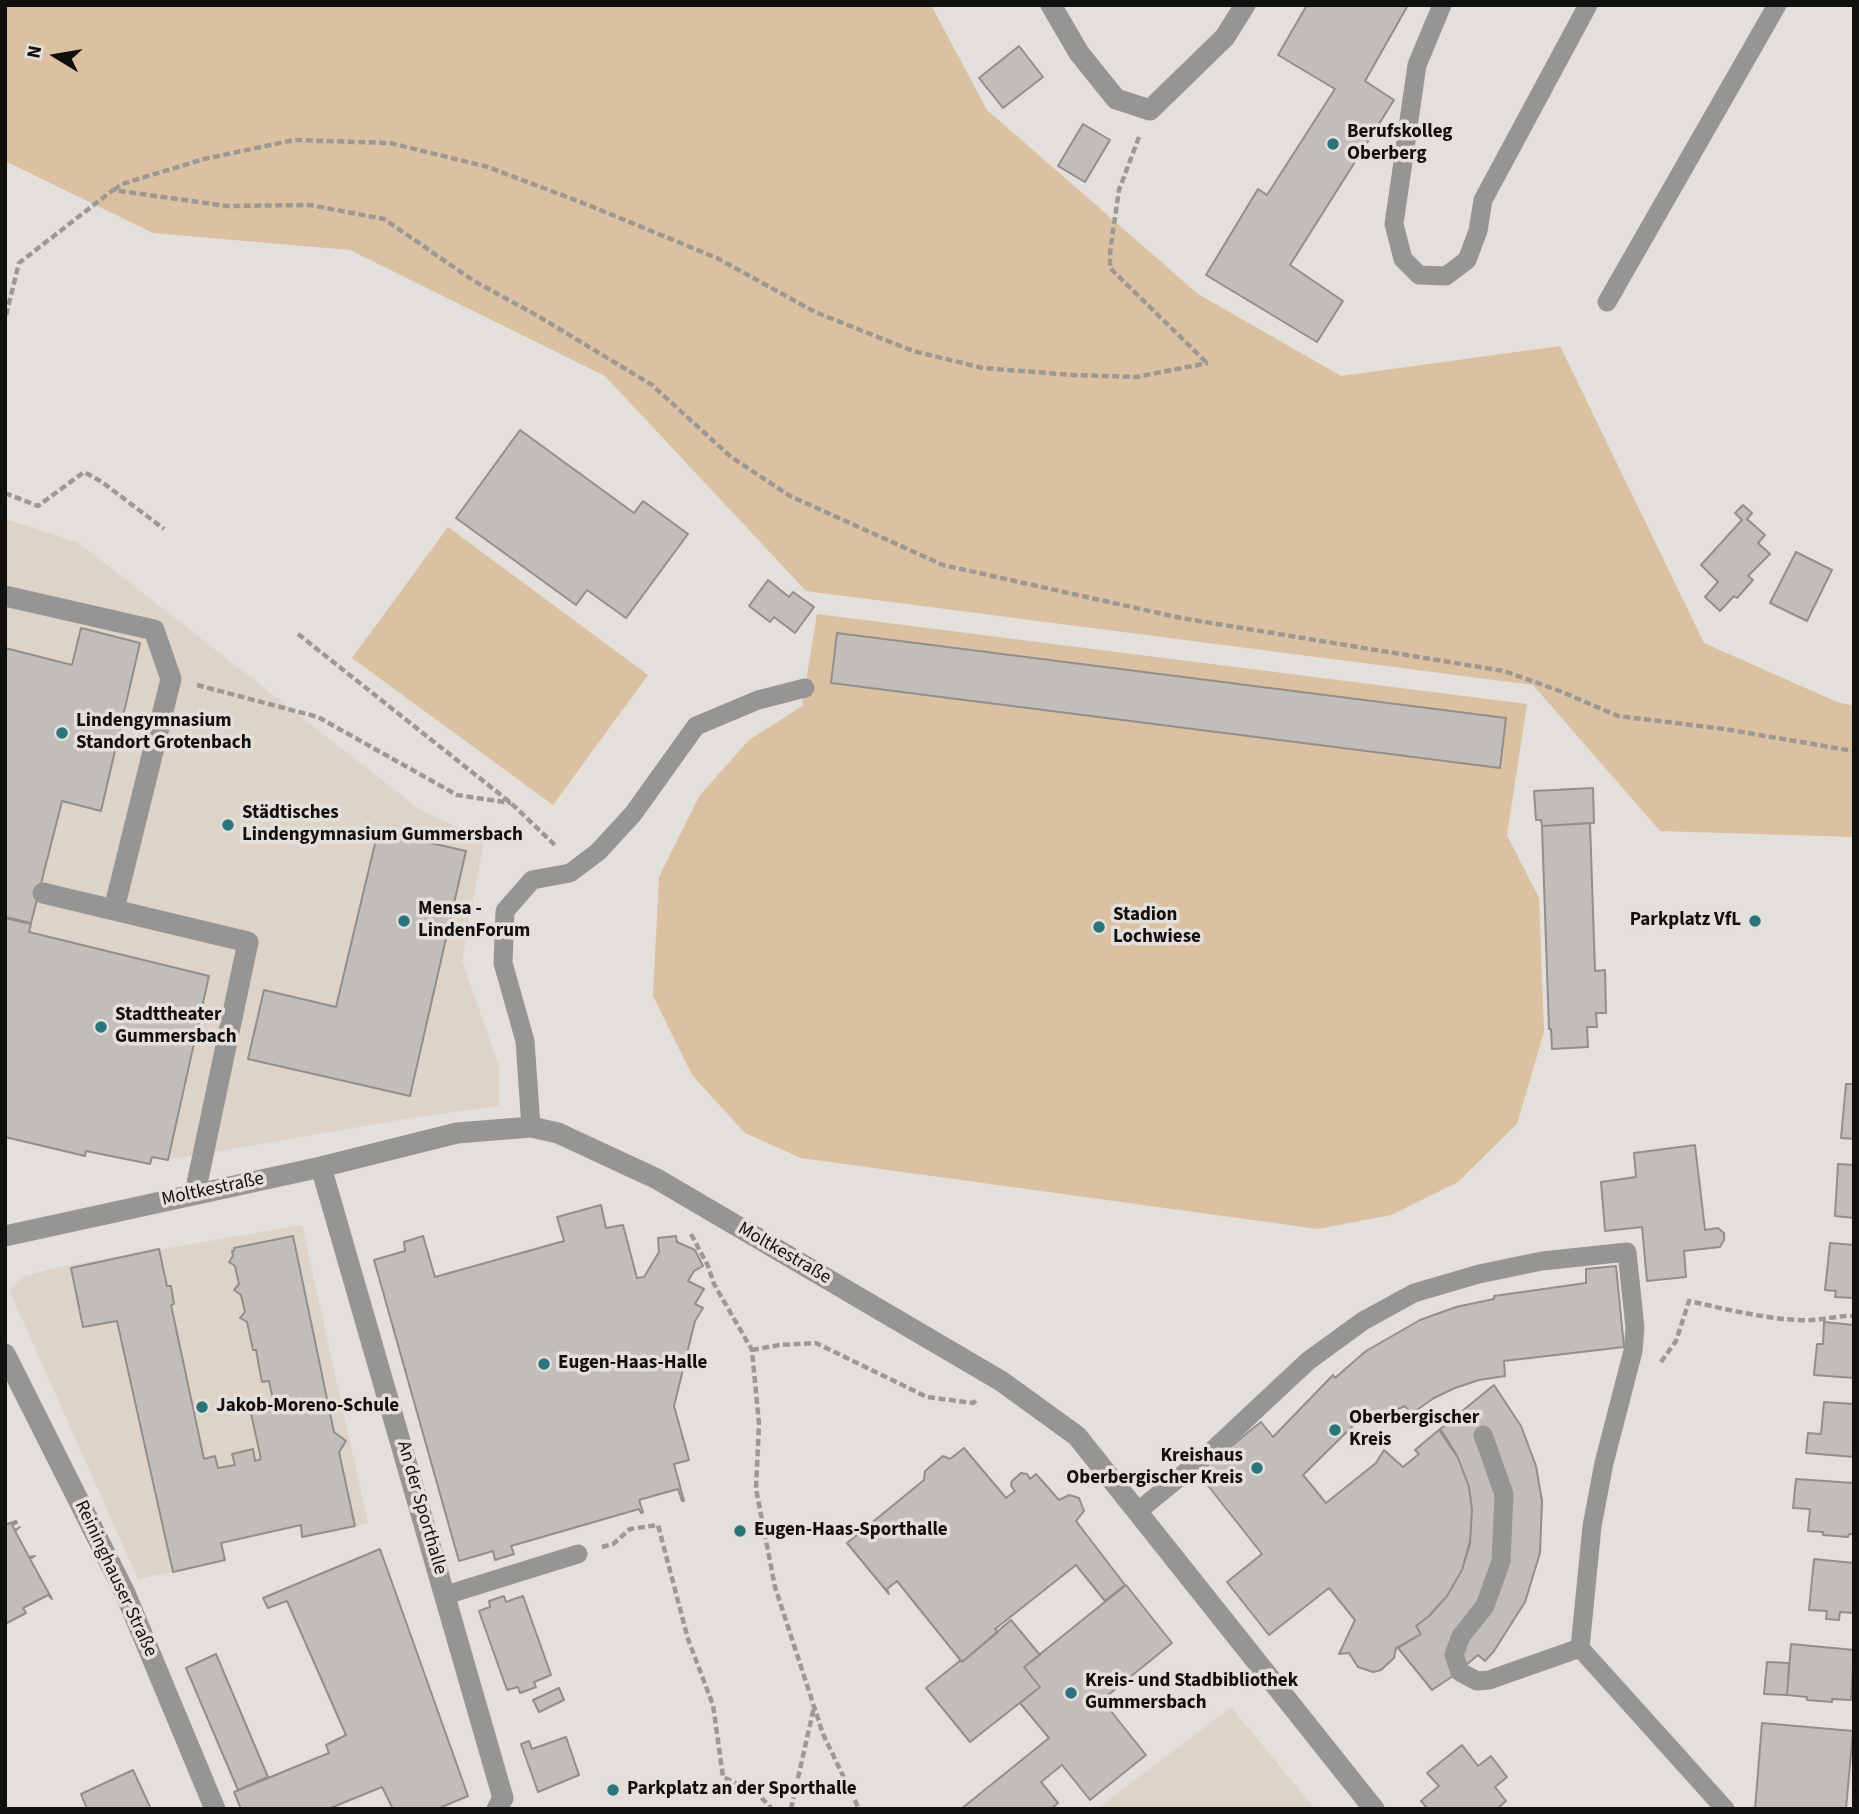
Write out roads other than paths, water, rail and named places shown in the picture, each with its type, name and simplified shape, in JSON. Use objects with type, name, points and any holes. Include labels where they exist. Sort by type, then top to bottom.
[{"type":"street","points":[[1051,5],[1079,54],[1116,99],[1150,110],[1225,37],[1245,5]]},
{"type":"street","points":[[5,596],[154,630],[171,679],[114,909]]},
{"type":"street","points":[[43,893],[248,943],[195,1193]]},
{"type":"street","name":"Moltkestraße","points":[[5,1236],[321,1167],[457,1133],[531,1127],[558,1133],[657,1179],[1001,1381],[1077,1437],[1374,1809]]},
{"type":"street","name":"An der Sporthalle","points":[[321,1167],[503,1798],[497,1809]]},
{"type":"street","name":"Reininghauser Straße","points":[[5,1354],[125,1593],[215,1809]]},
{"type":"lane","points":[[1442,5],[1417,65],[1394,224],[1403,258],[1419,275],[1446,276],[1468,260],[1478,231],[1483,200],[1588,5]]},
{"type":"lane","points":[[1607,302],[1777,5]]},
{"type":"lane","points":[[531,1127],[524,1041],[503,963],[505,911],[532,880],[570,873],[598,852],[634,814],[696,726],[758,700],[805,688]]},
{"type":"lane","points":[[1137,1512],[1214,1449],[1308,1361],[1363,1321],[1414,1293],[1479,1274],[1542,1261],[1627,1252],[1635,1328],[1633,1352],[1604,1463],[1592,1526],[1580,1648],[1725,1809]]},
{"type":"lane","points":[[1483,1435],[1504,1494],[1501,1561],[1485,1606],[1461,1636],[1454,1655],[1460,1672],[1477,1681],[1489,1680],[1580,1648]]},
{"type":"lane","points":[[446,1595],[578,1554]]},
{"type":"place","name":"Berufskolleg Oberberg","points":[[1333,144]]},
{"type":"place","name":"Lindengymnasium Standort Grotenbach","points":[[62,733]]},
{"type":"place","name":"Städtisches Lindengymnasium Gummersbach","points":[[228,825]]},
{"type":"place","name":"Mensa - LindenForum","points":[[404,921]]},
{"type":"place","name":"Parkplatz VfL","points":[[1755,921]]},
{"type":"place","name":"Stadion Lochwiese","points":[[1099,927]]},
{"type":"place","name":"Stadttheater Gummersbach","points":[[101,1027]]},
{"type":"place","name":"Eugen-Haas-Halle","points":[[544,1364]]},
{"type":"place","name":"Jakob-Moreno-Schule","points":[[202,1407]]},
{"type":"place","name":"Oberbergischer Kreis","points":[[1335,1430]]},
{"type":"place","name":"Kreishaus Oberbergischer Kreis","points":[[1257,1468]]},
{"type":"place","name":"Eugen-Haas-Sporthalle","points":[[740,1531]]},
{"type":"place","name":"Kreis- und Stadbibliothek Gummersbach","points":[[1071,1693]]},
{"type":"place","name":"Parkplatz an der Sporthalle","points":[[613,1790]]}]
